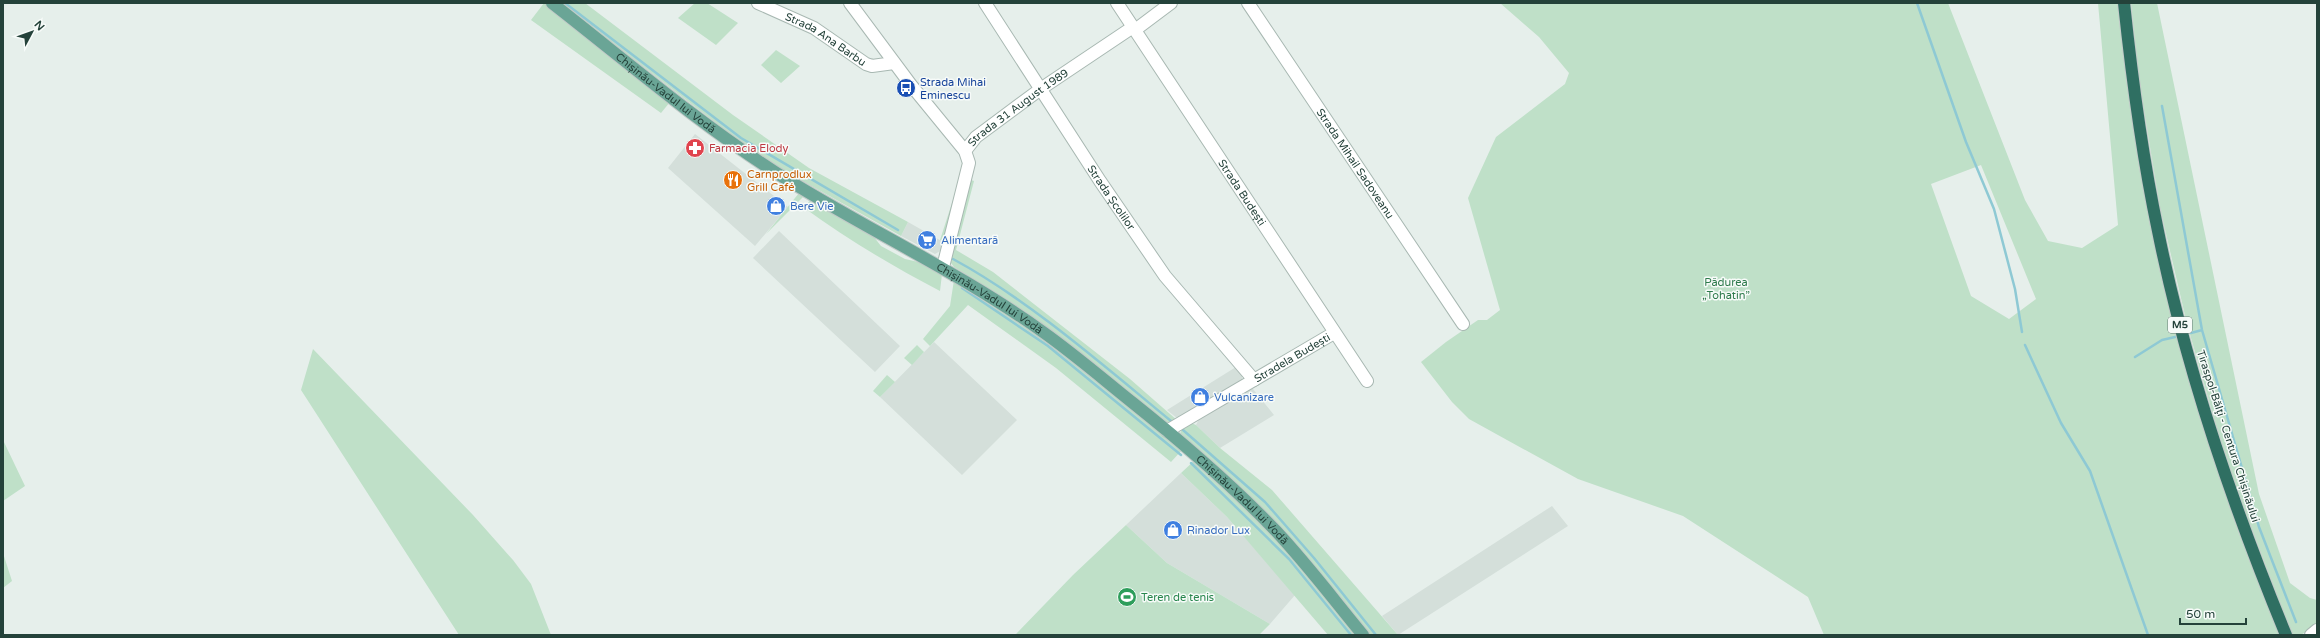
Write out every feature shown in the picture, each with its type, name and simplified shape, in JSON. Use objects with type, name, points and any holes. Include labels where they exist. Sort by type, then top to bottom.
[{"type":"highway","name":"Tiraspol-Bălţi - Centura Chișinăului","points":[[2124,3],[2134,93],[2144,157],[2174,301],[2219,459],[2243,528],[2286,635]]},
{"type":"main road","name":"Chișinău-Vadul lui Vodă","points":[[552,3],[742,150],[811,193],[943,267],[1044,333],[1167,431],[1244,499],[1276,531],[1363,635]]},
{"type":"street","name":"Strada Ana Barbu","points":[[758,3],[814,28],[866,64],[872,66],[894,63]]},
{"type":"street","points":[[850,3],[894,63],[965,151]]},
{"type":"street","name":"Strada Școlilor","points":[[985,3],[1042,88],[1100,181],[1165,276],[1254,380]]},
{"type":"street","name":"Strada Budești","points":[[1117,3],[1367,381]]},
{"type":"street","name":"Strada 31 August 1989","points":[[943,267],[968,171],[969,163],[965,151],[976,137],[1042,88],[1171,3]]},
{"type":"street","name":"Strada Mihail Sadoveanu","points":[[1248,3],[1463,324]]},
{"type":"street","name":"Stradela Budești","points":[[1167,431],[1334,333]]},
{"type":"street","points":[[2311,635],[2317,630]]},
{"type":"shaded area","points":[[695,134],[788,207],[755,246],[668,168]]},
{"type":"shaded area","points":[[908,222],[945,243],[942,250],[935,254],[901,236]]},
{"type":"shaded area","points":[[779,231],[900,346],[875,372],[753,258]]},
{"type":"shaded area","points":[[934,342],[1017,420],[962,475],[880,397]]},
{"type":"shaded area","points":[[1236,367],[1242,375],[1242,381],[1178,419],[1167,410]]},
{"type":"shaded area","points":[[1249,389],[1253,389],[1274,415],[1220,448],[1196,425],[1199,419]]},
{"type":"shaded area","points":[[1181,473],[1227,517],[1295,595],[1270,624],[1167,563],[1126,525]]},
{"type":"shaded area","points":[[1552,506],[1568,526],[1398,635],[1382,616]]},
{"type":"green space","points":[[544,3],[670,102],[661,113],[531,20]]},
{"type":"green space","points":[[561,3],[585,3],[733,115],[809,168],[908,222],[901,236],[772,164],[738,140]]},
{"type":"green space","points":[[695,3],[707,3],[738,23],[716,45],[678,18]]},
{"type":"green space","name":"Pădurea „Tohatin”","points":[[1500,3],[1948,3],[2025,200],[2048,241],[2082,248],[2118,225],[2098,3],[2119,3],[2127,72],[2217,469],[2239,533],[2280,635],[1824,635],[1808,597],[1683,516],[1578,479],[1469,419],[1452,402],[1421,362],[1446,342],[1478,320],[1487,320],[1500,310],[1468,198],[1496,137],[1565,84],[1569,73],[1539,37]],"holes":[[[1981,165],[2036,299],[2009,319],[1971,296],[1931,184]]]},
{"type":"green space","points":[[2131,3],[2157,3],[2259,494],[2290,583],[2310,598],[2317,600],[2317,624],[2301,635],[2292,635],[2227,464],[2187,324],[2160,208],[2139,80]]},
{"type":"green space","points":[[776,50],[800,66],[781,83],[761,65]]},
{"type":"green space","points":[[964,166],[945,243],[940,240]]},
{"type":"green space","points":[[971,180],[974,181],[956,250],[993,272],[1130,379],[1178,421],[1168,423],[1080,352],[1026,312],[954,267],[951,263],[952,253]]},
{"type":"green space","points":[[799,193],[804,196],[766,234]]},
{"type":"green space","points":[[811,200],[870,232],[881,246],[905,259],[923,263],[942,274],[940,291],[870,252],[803,207]]},
{"type":"green space","points":[[954,280],[984,298],[1043,339],[1099,382],[1182,450],[1171,462],[1056,368],[968,305],[930,346],[923,339],[950,306]]},
{"type":"green space","points":[[917,345],[924,352],[912,365],[904,358]]},
{"type":"green space","points":[[313,349],[473,515],[513,560],[531,584],[551,635],[459,635],[301,390]]},
{"type":"green space","points":[[887,375],[895,382],[880,397],[873,391]]},
{"type":"green space","points":[[1189,422],[1196,425],[1220,448],[1272,490],[1398,635],[1369,635],[1284,531],[1180,434],[1182,428]]},
{"type":"green space","points":[[3,440],[25,486],[3,501]]},
{"type":"green space","points":[[1195,460],[1282,544],[1356,635],[1328,635],[1227,517],[1181,473]]},
{"type":"green space","points":[[1126,525],[1167,563],[1270,624],[1259,635],[1015,635],[1073,575]]},
{"type":"green space","points":[[3,553],[12,581],[3,588]]},
{"type":"waterway","points":[[565,3],[741,138],[898,230]]},
{"type":"waterway","points":[[1917,3],[1966,142],[1994,209],[2015,289],[2022,332]]},
{"type":"waterway","points":[[2162,106],[2202,330],[2259,527],[2296,622]]},
{"type":"waterway","points":[[953,259],[981,275],[1038,314],[1093,356],[1171,421]]},
{"type":"waterway","points":[[962,288],[1048,346],[1181,455]]},
{"type":"waterway","points":[[2191,333],[2202,330]]},
{"type":"waterway","points":[[2135,357],[2162,340],[2175,337]]},
{"type":"waterway","points":[[2025,345],[2061,423],[2090,471],[2148,635]]},
{"type":"waterway","points":[[1183,430],[1265,502],[1314,558],[1376,635]]},
{"type":"waterway","points":[[1191,463],[1289,559],[1351,635]]},
{"type":"place","name":"Strada Mihai Eminescu","points":[[906,88]]},
{"type":"place","name":"Farmacia Elody","points":[[695,148]]},
{"type":"place","name":"Carnprodlux Grill Café","points":[[733,180]]},
{"type":"place","name":"Bere Vie","points":[[776,206]]},
{"type":"place","name":"Alimentară","points":[[927,240]]},
{"type":"place","name":"Vulcanizare","points":[[1200,397]]},
{"type":"place","name":"Rinador Lux","points":[[1173,530]]},
{"type":"place","name":"Teren de tenis","points":[[1127,597]]}]
